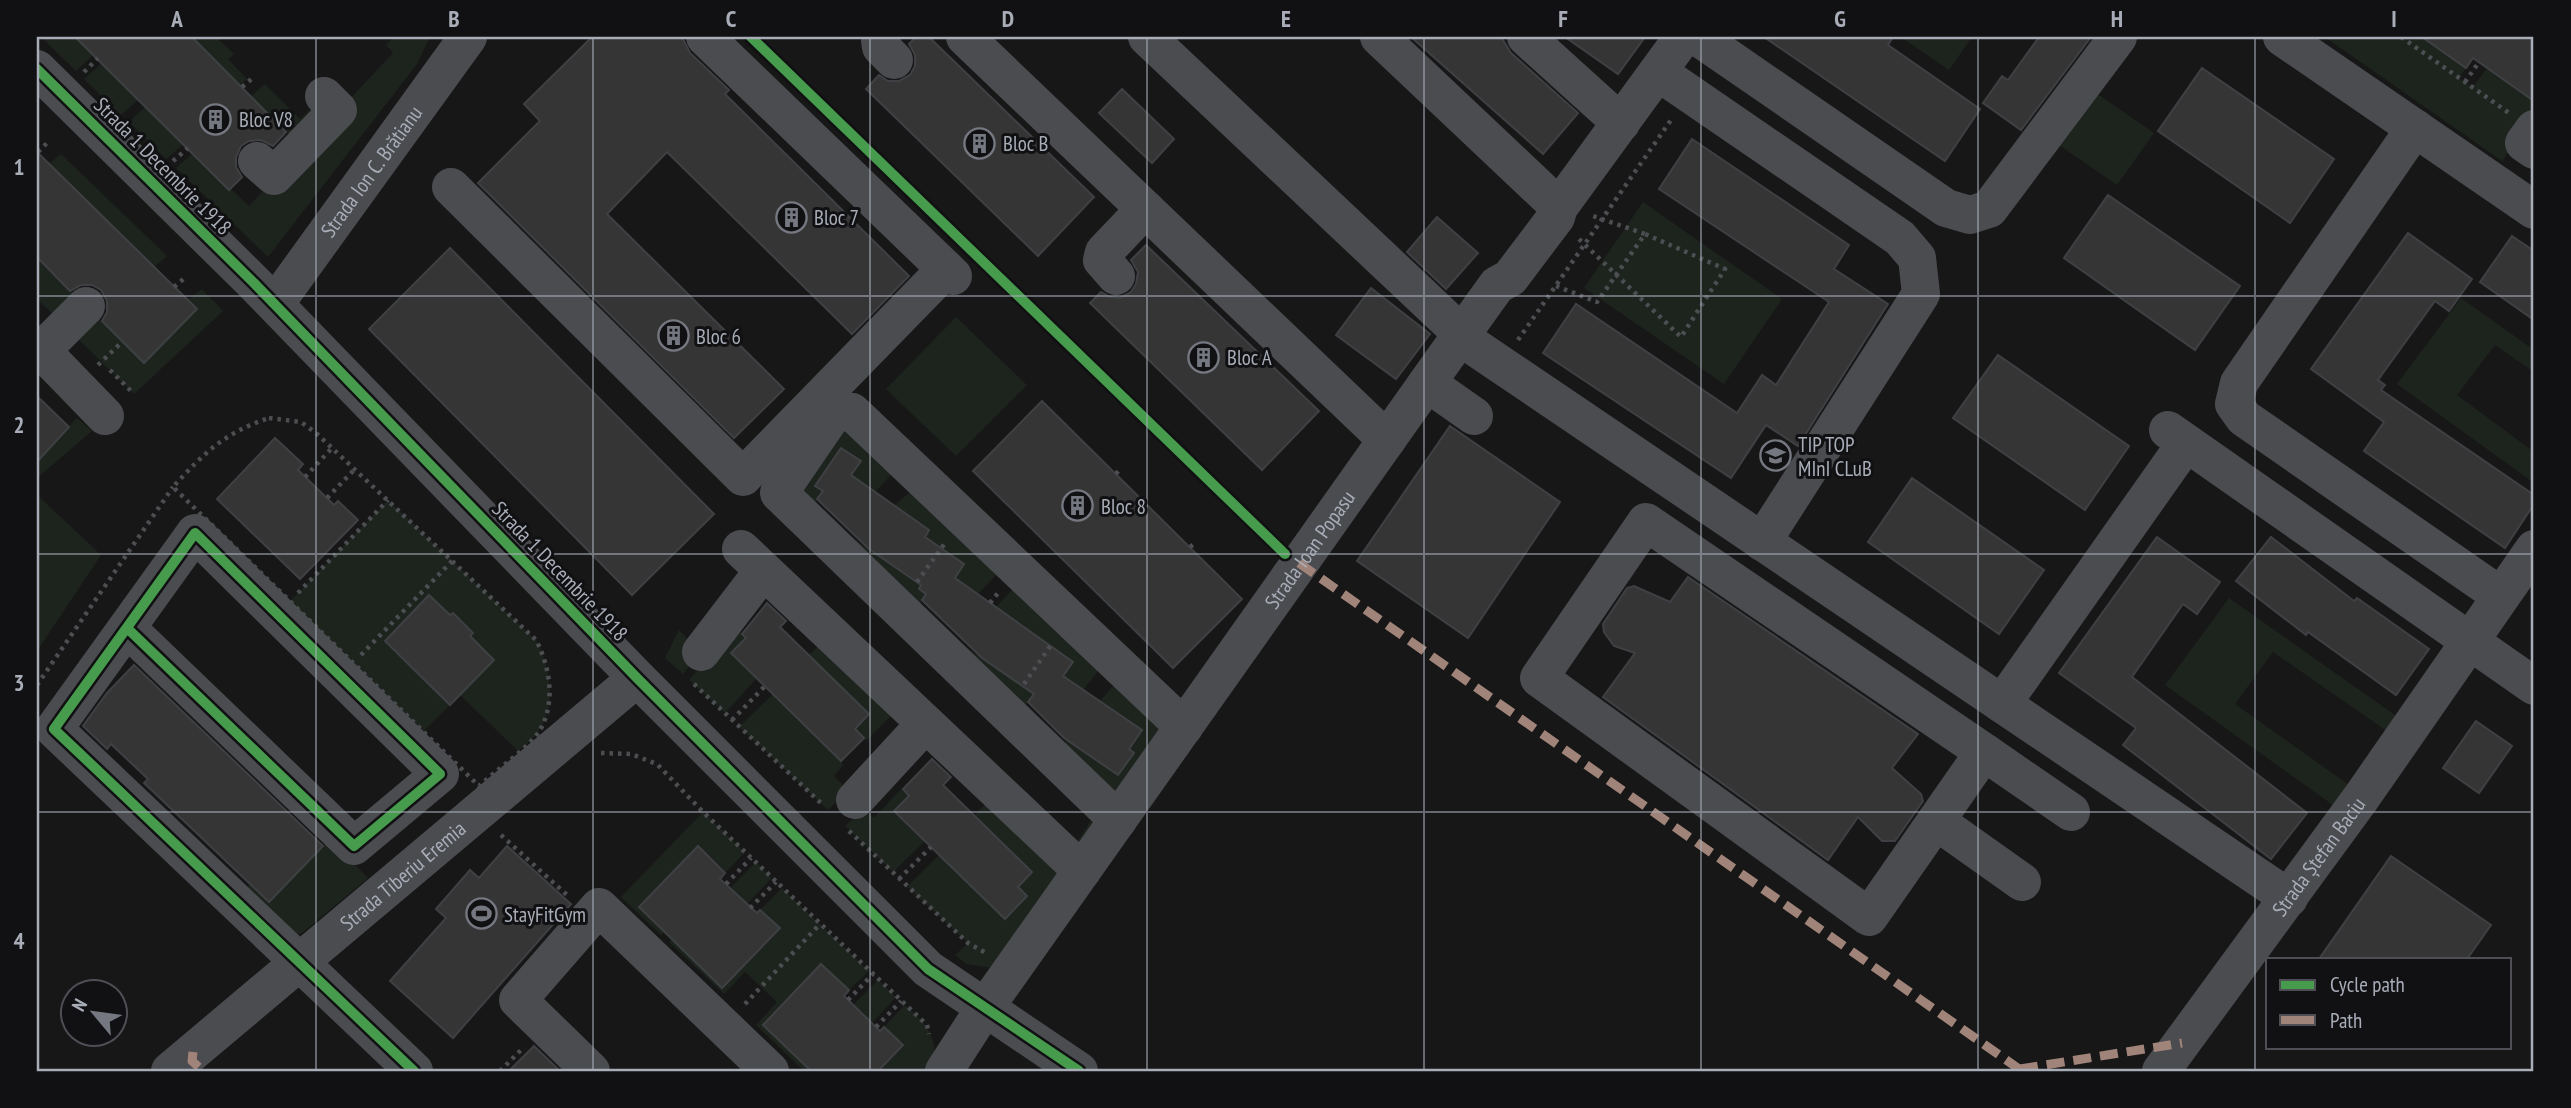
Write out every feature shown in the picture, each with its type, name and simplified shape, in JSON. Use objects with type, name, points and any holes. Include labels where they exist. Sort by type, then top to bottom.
[{"type":"street","name":"Strada Ion C. Brătianu","points":[[275,304],[468,37]]},
{"type":"street","points":[[705,37],[950,273],[743,477]]},
{"type":"street","points":[[965,37],[1387,440]]},
{"type":"street","points":[[1147,37],[1461,335],[2289,898]]},
{"type":"street","points":[[1378,37],[1559,210]]},
{"type":"street","points":[[1526,37],[1621,123]]},
{"type":"street","name":"Strada Ioan Popasu","points":[[938,1058],[984,1009],[1461,335],[1497,285],[1510,278],[1683,37]]},
{"type":"street","points":[[1698,37],[1946,208],[1970,215],[1990,209],[2118,37]]},
{"type":"street","points":[[2282,37],[2534,210]]},
{"type":"street","name":"Strada 1 Decembrie 1918","points":[[37,69],[275,304],[637,678],[928,969],[1079,1071]]},
{"type":"street","points":[[1658,72],[1900,238],[1917,258],[1921,294],[1738,593]]},
{"type":"street","points":[[257,161],[274,176],[338,110],[324,96]]},
{"type":"street","points":[[2415,128],[2239,383],[2234,404],[2244,418],[2501,596]]},
{"type":"street","points":[[451,187],[743,477],[779,493],[1118,820]]},
{"type":"street","points":[[1116,276],[1102,260],[1104,252],[1145,209]]},
{"type":"street","points":[[86,306],[39,349],[120,405]]},
{"type":"street","points":[[1427,383],[1474,416]]},
{"type":"street","points":[[779,493],[831,417],[843,411],[852,412],[1184,727]]},
{"type":"street","points":[[2003,704],[2177,437],[2471,640],[2534,687]]},
{"type":"street","points":[[1984,752],[1869,917],[1539,678],[1646,522],[1738,593],[1984,752],[2071,812]]},
{"type":"street","points":[[127,628],[354,846],[440,774],[195,533],[54,729],[414,1071]]},
{"type":"street","name":"Strada Ștefan Baciu","points":[[2161,1071],[2289,898],[2534,549]]},
{"type":"street","points":[[701,652],[752,560],[1082,871]]},
{"type":"street","name":"Strada Tiberiu Eremia","points":[[170,1071],[637,678]]},
{"type":"street","points":[[855,800],[925,724]]},
{"type":"street","points":[[399,809],[436,847]]},
{"type":"street","points":[[1936,821],[2022,883]]},
{"type":"street","points":[[591,1071],[517,1000],[526,972],[599,907],[771,1071]]},
{"type":"path","points":[[2401,37],[2465,82],[2534,136]]},
{"type":"path","points":[[80,75],[98,58]]},
{"type":"path","points":[[2465,82],[2479,62]]},
{"type":"path","points":[[242,87],[256,76]]},
{"type":"path","points":[[1502,365],[1672,117]]},
{"type":"path","points":[[37,152],[48,142]]},
{"type":"path","points":[[171,163],[188,148]]},
{"type":"path","points":[[1559,210],[1603,219],[1725,269],[1681,337],[1585,244],[1559,210]]},
{"type":"path","points":[[1556,286],[1597,302],[1645,234]]},
{"type":"path","points":[[174,287],[187,276]]},
{"type":"path","points":[[101,362],[120,405]]},
{"type":"path","points":[[37,685],[173,487],[189,470],[225,437],[242,427],[269,418],[301,422],[453,560],[536,640],[542,653],[550,681],[546,714],[539,731],[470,793]]},
{"type":"path","points":[[305,477],[332,448]]},
{"type":"path","points":[[327,498],[355,469]]},
{"type":"path","points":[[173,487],[479,786]]},
{"type":"path","points":[[289,602],[388,500]]},
{"type":"path","points":[[898,608],[963,518]]},
{"type":"path","points":[[352,663],[453,560]]},
{"type":"path","points":[[1005,711],[1069,618]]},
{"type":"path","points":[[732,720],[765,686]]},
{"type":"path","points":[[597,753],[615,751],[657,764],[820,925],[926,1024],[938,1058]]},
{"type":"path","points":[[899,879],[932,847]]},
{"type":"path","points":[[726,884],[751,858]]},
{"type":"path","points":[[750,908],[776,882]]},
{"type":"path","points":[[739,1009],[820,925]]},
{"type":"path","points":[[848,1000],[873,974]]},
{"type":"path","points":[[876,1027],[901,1001]]},
{"type":"shaded area","points":[[41,37],[77,37],[94,54],[76,71]]},
{"type":"shaded area","points":[[192,37],[216,37],[234,54],[228,59],[247,79],[240,85]]},
{"type":"shaded area","points":[[394,37],[430,37],[417,64],[268,257],[176,168],[193,153],[249,206],[393,53],[386,45]]},
{"type":"shaded area","points":[[1901,37],[1972,37],[1949,70]]},
{"type":"shaded area","points":[[2325,37],[2421,37],[2466,68],[2459,78],[2473,87],[2487,68],[2534,100],[2534,116],[2502,161]]},
{"type":"shaded area","points":[[103,62],[139,99],[121,115],[84,79]]},
{"type":"shaded area","points":[[265,84],[300,119],[324,96],[298,143],[251,96]]},
{"type":"shaded area","points":[[2096,93],[2154,133],[2117,185],[2059,145]]},
{"type":"shaded area","points":[[146,106],[184,144],[166,159],[129,122]]},
{"type":"shaded area","points":[[61,154],[167,256],[154,267],[49,164]]},
{"type":"shaded area","points":[[1643,202],[1782,299],[1724,384],[1584,288]]},
{"type":"shaded area","points":[[37,257],[75,295],[54,315],[37,299]]},
{"type":"shaded area","points":[[202,289],[223,311],[134,394],[76,337],[97,317],[144,363],[196,309],[188,300]]},
{"type":"shaded area","points":[[2461,298],[2534,350],[2534,372],[2495,345],[2457,395],[2534,452],[2534,483],[2397,384]]},
{"type":"shaded area","points":[[956,317],[1027,385],[956,456],[886,389]]},
{"type":"shaded area","points":[[77,418],[92,431],[37,478],[37,461]]},
{"type":"shaded area","points":[[841,428],[891,475],[875,492],[851,475],[860,461],[841,449],[815,485],[823,491],[811,509],[791,494]]},
{"type":"shaded area","points":[[910,492],[997,574],[978,594],[955,578],[964,564],[945,551],[919,588],[926,594],[915,611],[850,551],[857,541],[906,574],[916,548],[929,530],[894,506]]},
{"type":"shaded area","points":[[37,495],[101,555],[37,651]]},
{"type":"shaded area","points":[[388,500],[536,640],[548,673],[550,698],[548,710],[538,732],[518,751],[460,695],[494,660],[470,636],[473,632],[429,596],[385,641],[450,705],[424,731],[289,602]]},
{"type":"shaded area","points":[[1013,589],[1099,670],[1083,690],[1063,676],[1073,662],[1054,649],[1035,692],[1023,709],[962,645],[1010,677],[1020,651],[1033,633],[996,607]]},
{"type":"shaded area","points":[[2229,598],[2402,720],[2391,734],[2273,652],[2235,704],[2352,787],[2337,808],[2165,685]]},
{"type":"shaded area","points":[[679,630],[701,652],[683,674],[665,658]]},
{"type":"shaded area","points":[[739,631],[746,638],[731,653],[757,678],[725,713],[689,680],[701,666],[707,671]]},
{"type":"shaded area","points":[[824,640],[891,716],[866,741],[855,729],[869,714],[809,655]]},
{"type":"shaded area","points":[[1114,685],[1171,715],[992,968],[966,964],[955,955],[968,943],[907,887],[939,855],[1005,919],[1027,896],[1018,887],[1032,872],[974,816],[990,799],[1067,857],[1105,799],[1059,752],[1067,740],[1118,775],[1134,753],[1100,701]]},
{"type":"shaded area","points":[[773,694],[843,765],[834,776],[848,790],[828,810],[739,727]]},
{"type":"shaded area","points":[[901,789],[909,796],[925,841],[893,872],[845,826],[864,808],[874,818]]},
{"type":"shaded area","points":[[302,812],[368,878],[302,933],[296,935],[244,890],[250,884],[270,902],[326,843]]},
{"type":"shaded area","points":[[703,812],[745,852],[725,873],[697,847],[639,907],[664,932],[661,935],[621,897]]},
{"type":"shaded area","points":[[756,862],[772,878],[747,904],[730,888]]},
{"type":"shaded area","points":[[782,888],[869,971],[849,990],[821,964],[763,1025],[811,1071],[804,1071],[756,1025],[777,1002],[745,972],[724,994],[669,942],[672,939],[723,987],[780,928],[760,910]]},
{"type":"shaded area","points":[[878,980],[896,997],[872,1023],[853,1005]]},
{"type":"shaded area","points":[[905,1005],[920,1019],[930,1034],[934,1050],[931,1071],[878,1071],[903,1045],[884,1027]]},
{"type":"building","name":"Bloc V8","points":[[75,37],[192,37],[286,132],[273,146],[261,140],[249,141],[241,146],[236,157],[236,167],[242,177],[229,190]]},
{"type":"building","points":[[592,37],[682,37],[690,53],[729,90],[725,94],[909,276],[852,334],[667,152],[607,214],[784,389],[734,438],[478,183],[540,121],[524,104]]},
{"type":"building","name":"Bloc B","points":[[916,37],[929,37],[1094,197],[1038,256],[866,89],[879,75],[888,81],[899,81],[910,75],[915,66],[915,55],[909,44]]},
{"type":"building","points":[[1411,37],[1501,37],[1511,53],[1578,113],[1543,154]]},
{"type":"building","points":[[1565,37],[1645,37],[1618,74]]},
{"type":"building","points":[[1764,37],[1893,37],[1888,45],[1980,109],[1945,161]]},
{"type":"building","points":[[2039,37],[2091,37],[2021,130],[1983,103],[2002,76],[2008,80]]},
{"type":"building","points":[[2422,37],[2534,37],[2534,101],[2473,58],[2466,68]]},
{"type":"building","points":[[2202,68],[2334,159],[2290,223],[2158,131]]},
{"type":"building","points":[[1122,89],[1174,139],[1152,163],[1099,113]]},
{"type":"building","points":[[1692,139],[1849,245],[1834,269],[1888,304],[1798,446],[1766,425],[1731,478],[1543,353],[1576,304],[1737,413],[1762,375],[1776,385],[1829,302],[1659,189]]},
{"type":"building","points":[[37,152],[197,309],[144,363],[102,321],[107,312],[107,301],[101,290],[92,285],[81,285],[70,291],[37,257]]},
{"type":"building","points":[[2108,195],[2240,286],[2195,350],[2064,258]]},
{"type":"building","points":[[1437,217],[1478,253],[1446,289],[1407,252]]},
{"type":"building","points":[[2408,233],[2472,279],[2449,311],[2435,301],[2378,380],[2385,385],[2381,390],[2534,495],[2534,504],[2505,548],[2364,451],[2384,422],[2311,369]]},
{"type":"building","points":[[2512,236],[2534,251],[2534,320],[2480,282]]},
{"type":"building","name":"Bloc A","points":[[1146,245],[1319,411],[1262,470],[1090,303],[1101,292],[1120,298],[1131,292],[1138,272],[1131,260]]},
{"type":"building","points":[[450,248],[714,514],[632,595],[369,329]]},
{"type":"building","points":[[1371,288],[1430,334],[1396,379],[1336,335]]},
{"type":"building","points":[[1998,355],[2129,446],[2085,510],[1953,418]]},
{"type":"building","points":[[37,396],[69,427],[37,462]]},
{"type":"building","name":"Bloc 8","points":[[1042,401],[1242,599],[1173,668],[973,471]]},
{"type":"building","points":[[1450,426],[1560,502],[1468,638],[1357,561]]},
{"type":"building","points":[[275,438],[303,464],[298,470],[334,505],[338,501],[358,520],[300,579],[217,499]]},
{"type":"building","points":[[841,448],[861,461],[851,475],[929,530],[925,537],[964,564],[955,578],[1073,662],[1063,676],[1142,730],[1129,749],[1134,753],[1118,775],[1064,738],[1028,702],[1034,694],[982,658],[922,600],[926,594],[919,589],[921,585],[869,549],[817,499],[823,491],[815,486]]},
{"type":"building","points":[[1912,478],[2044,570],[1999,634],[1868,542]]},
{"type":"building","points":[[2157,537],[2220,582],[2197,614],[2183,604],[2132,677],[2307,813],[2271,859],[2123,745],[2136,728],[2059,673]]},
{"type":"building","points":[[2271,537],[2354,601],[2357,598],[2429,649],[2396,695],[2308,632],[2306,635],[2236,581]]},
{"type":"building","points":[[1688,577],[1918,734],[1892,768],[1921,794],[1923,801],[1895,841],[1882,841],[1858,817],[1828,860],[1603,697],[1635,653],[1614,646],[1604,632],[1603,624],[1627,588],[1634,586],[1670,602]]},
{"type":"building","points":[[429,595],[473,633],[470,636],[494,660],[450,705],[385,641]]},
{"type":"building","points":[[767,603],[786,621],[780,627],[869,714],[855,729],[864,738],[841,761],[731,653],[746,638],[742,634]]},
{"type":"building","points":[[134,665],[323,846],[269,902],[144,783],[148,779],[111,744],[107,749],[83,726],[107,693]]},
{"type":"building","points":[[2476,721],[2512,746],[2479,793],[2443,768]]},
{"type":"building","points":[[932,759],[951,777],[943,785],[1032,872],[1018,887],[1027,896],[1005,919],[894,811],[909,796],[903,789]]},
{"type":"building","points":[[507,846],[571,904],[453,1038],[390,981],[446,918],[436,909],[470,870],[479,878]]},
{"type":"building","points":[[698,846],[725,873],[720,879],[757,913],[760,910],[780,928],[722,988],[639,907]]},
{"type":"building","points":[[2391,856],[2491,925],[2468,958],[2320,958]]},
{"type":"building","points":[[821,964],[849,990],[844,996],[880,1031],[884,1027],[903,1045],[878,1071],[811,1071],[763,1025]]},
{"type":"building","points":[[534,1046],[560,1071],[509,1071]]},
{"type":"marked path","points":[[1299,563],[2022,1071]]},
{"type":"marked path","points":[[2020,1069],[2182,1043]]},
{"type":"marked path","points":[[193,1052],[192,1061],[203,1071]]},
{"type":"cycle path","points":[[751,37],[1285,554]]},
{"type":"cycle path","points":[[37,69],[254,283],[637,678],[928,969],[1079,1071]]},
{"type":"cycle path","points":[[127,628],[354,846],[440,774],[195,533],[54,729],[414,1071]]},
{"type":"place","name":"Bloc V8","points":[[216,119]]},
{"type":"place","name":"Bloc B","points":[[980,143]]},
{"type":"place","name":"Bloc 7","points":[[791,217]]},
{"type":"place","name":"Bloc 6","points":[[673,336]]},
{"type":"place","name":"Bloc A","points":[[1204,357]]},
{"type":"place","name":"TIP TOP MInI CLuB","points":[[1775,456]]},
{"type":"place","name":"Bloc 8","points":[[1078,506]]},
{"type":"place","name":"StayFitGym","points":[[481,914]]}]
